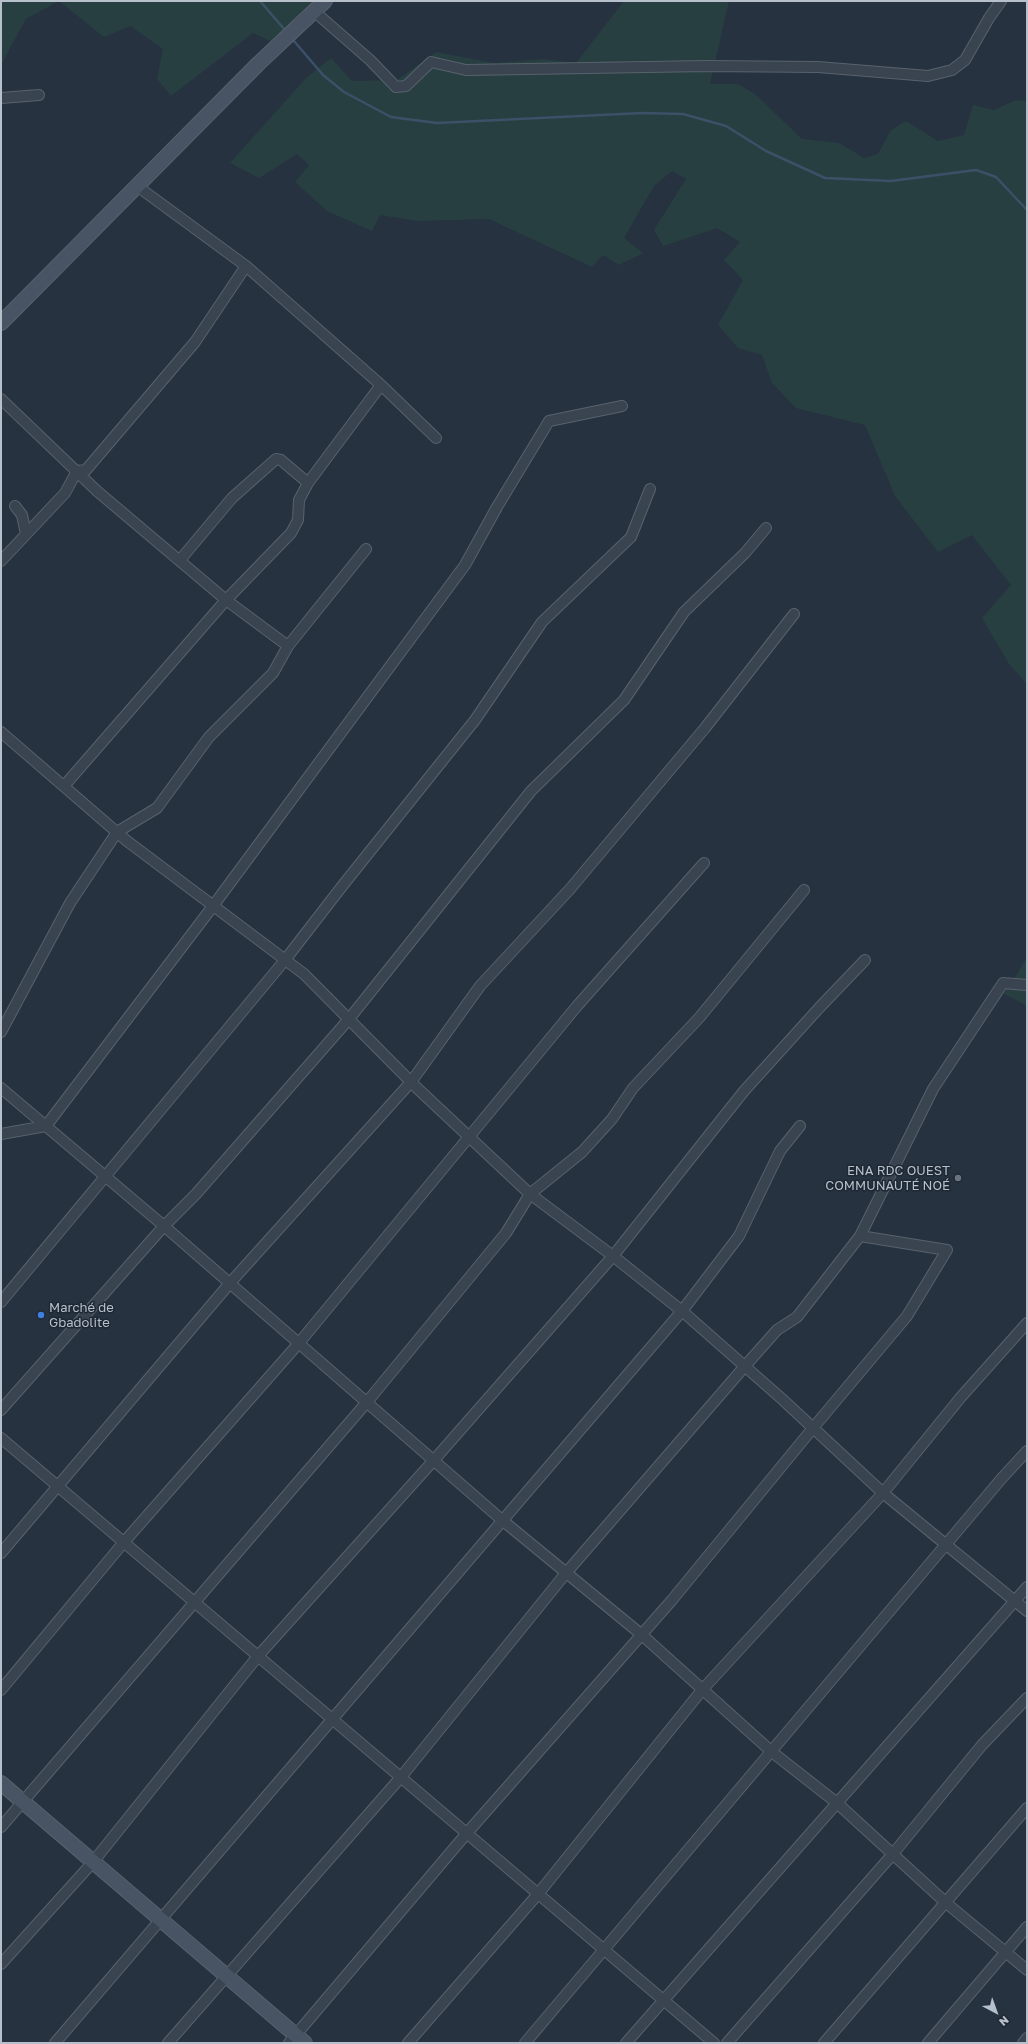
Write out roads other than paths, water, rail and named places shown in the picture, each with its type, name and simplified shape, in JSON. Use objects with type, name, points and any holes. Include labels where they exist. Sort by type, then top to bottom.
[{"type":"street","points":[[1,323],[258,64],[315,12],[324,1]]},
{"type":"street","points":[[315,12],[370,60],[396,87],[406,86],[431,62],[466,70],[706,66],[818,67],[928,76],[952,70],[965,60],[989,18],[1001,1]]},
{"type":"street","points":[[1,98],[39,95]]},
{"type":"street","points":[[137,186],[246,266],[381,385],[436,438]]},
{"type":"street","points":[[77,471],[86,470],[195,342],[246,266]]},
{"type":"street","points":[[64,786],[226,600],[292,533],[298,520],[299,500],[308,483],[381,385]]},
{"type":"street","points":[[1,399],[97,491],[226,600],[288,646]]},
{"type":"street","points":[[1,1134],[46,1126],[213,906],[465,565],[497,507],[549,421],[622,406]]},
{"type":"street","points":[[180,560],[232,498],[276,459],[281,460],[308,483]]},
{"type":"street","points":[[1,561],[65,492],[77,471]]},
{"type":"street","points":[[1,1302],[285,960],[347,879],[475,720],[542,622],[631,537],[650,489]]},
{"type":"street","points":[[15,506],[22,515],[26,534]]},
{"type":"street","points":[[1,1410],[164,1226],[196,1194],[349,1019],[531,791],[624,700],[684,612],[745,553],[766,528]]},
{"type":"street","points":[[1,1032],[70,902],[117,832],[157,808],[209,737],[273,674],[288,646],[366,549]]},
{"type":"street","points":[[1,1552],[230,1283],[411,1082],[480,986],[570,889],[705,728],[794,614]]},
{"type":"street","points":[[1,732],[117,832],[304,974],[411,1082],[530,1194],[613,1256],[682,1311],[813,1428],[882,1493],[1027,1611]]},
{"type":"street","points":[[1,1690],[124,1542],[299,1343],[577,1006],[704,863]]},
{"type":"street","points":[[1,1827],[367,1402],[506,1233],[530,1194],[582,1152],[612,1119],[633,1088],[699,1018],[804,890]]},
{"type":"street","points":[[1,1964],[93,1862],[258,1656],[434,1460],[613,1256],[744,1091],[819,1008],[865,960]]},
{"type":"street","points":[[168,2043],[401,1777],[566,1573],[744,1366],[777,1330],[797,1317],[860,1236],[933,1089],[1003,984],[1027,986]]},
{"type":"street","points":[[1,1088],[164,1226],[502,1520],[642,1635],[772,1752],[837,1803],[945,1902],[1027,1970]]},
{"type":"street","points":[[55,2043],[162,1920],[332,1719],[682,1311],[739,1236],[780,1150],[800,1126]]},
{"type":"street","points":[[1,1783],[226,1975],[297,2040],[467,1833],[672,1600],[907,1316],[947,1250],[860,1236]]},
{"type":"street","points":[[408,2043],[538,1894],[702,1690],[882,1493],[961,1397],[1027,1322]]},
{"type":"street","points":[[1,1438],[714,2043]]},
{"type":"street","points":[[525,2043],[603,1949],[947,1546],[1002,1478],[1027,1451]]},
{"type":"street","points":[[626,2043],[1027,1587]]},
{"type":"street","points":[[727,2043],[892,1854],[982,1744],[1027,1698]]},
{"type":"street","points":[[824,2043],[1027,1808]]},
{"type":"street","points":[[928,2043],[1027,1927]]},
{"type":"street","points":[[1023,2043],[1027,2038]]},
{"type":"waterway","points":[[260,1],[285,30]]},
{"type":"waterway","points":[[294,41],[323,75],[344,92],[391,117],[437,123],[642,113],[683,114],[726,126],[766,151],[825,178],[891,181],[976,170],[996,177],[1027,210]]},
{"type":"place","name":"ENA RDC OUEST COMMUNAUTÉ NOÉ","points":[[958,1178]]},
{"type":"place","name":"Marché de Gbadolite","points":[[41,1315]]}]
